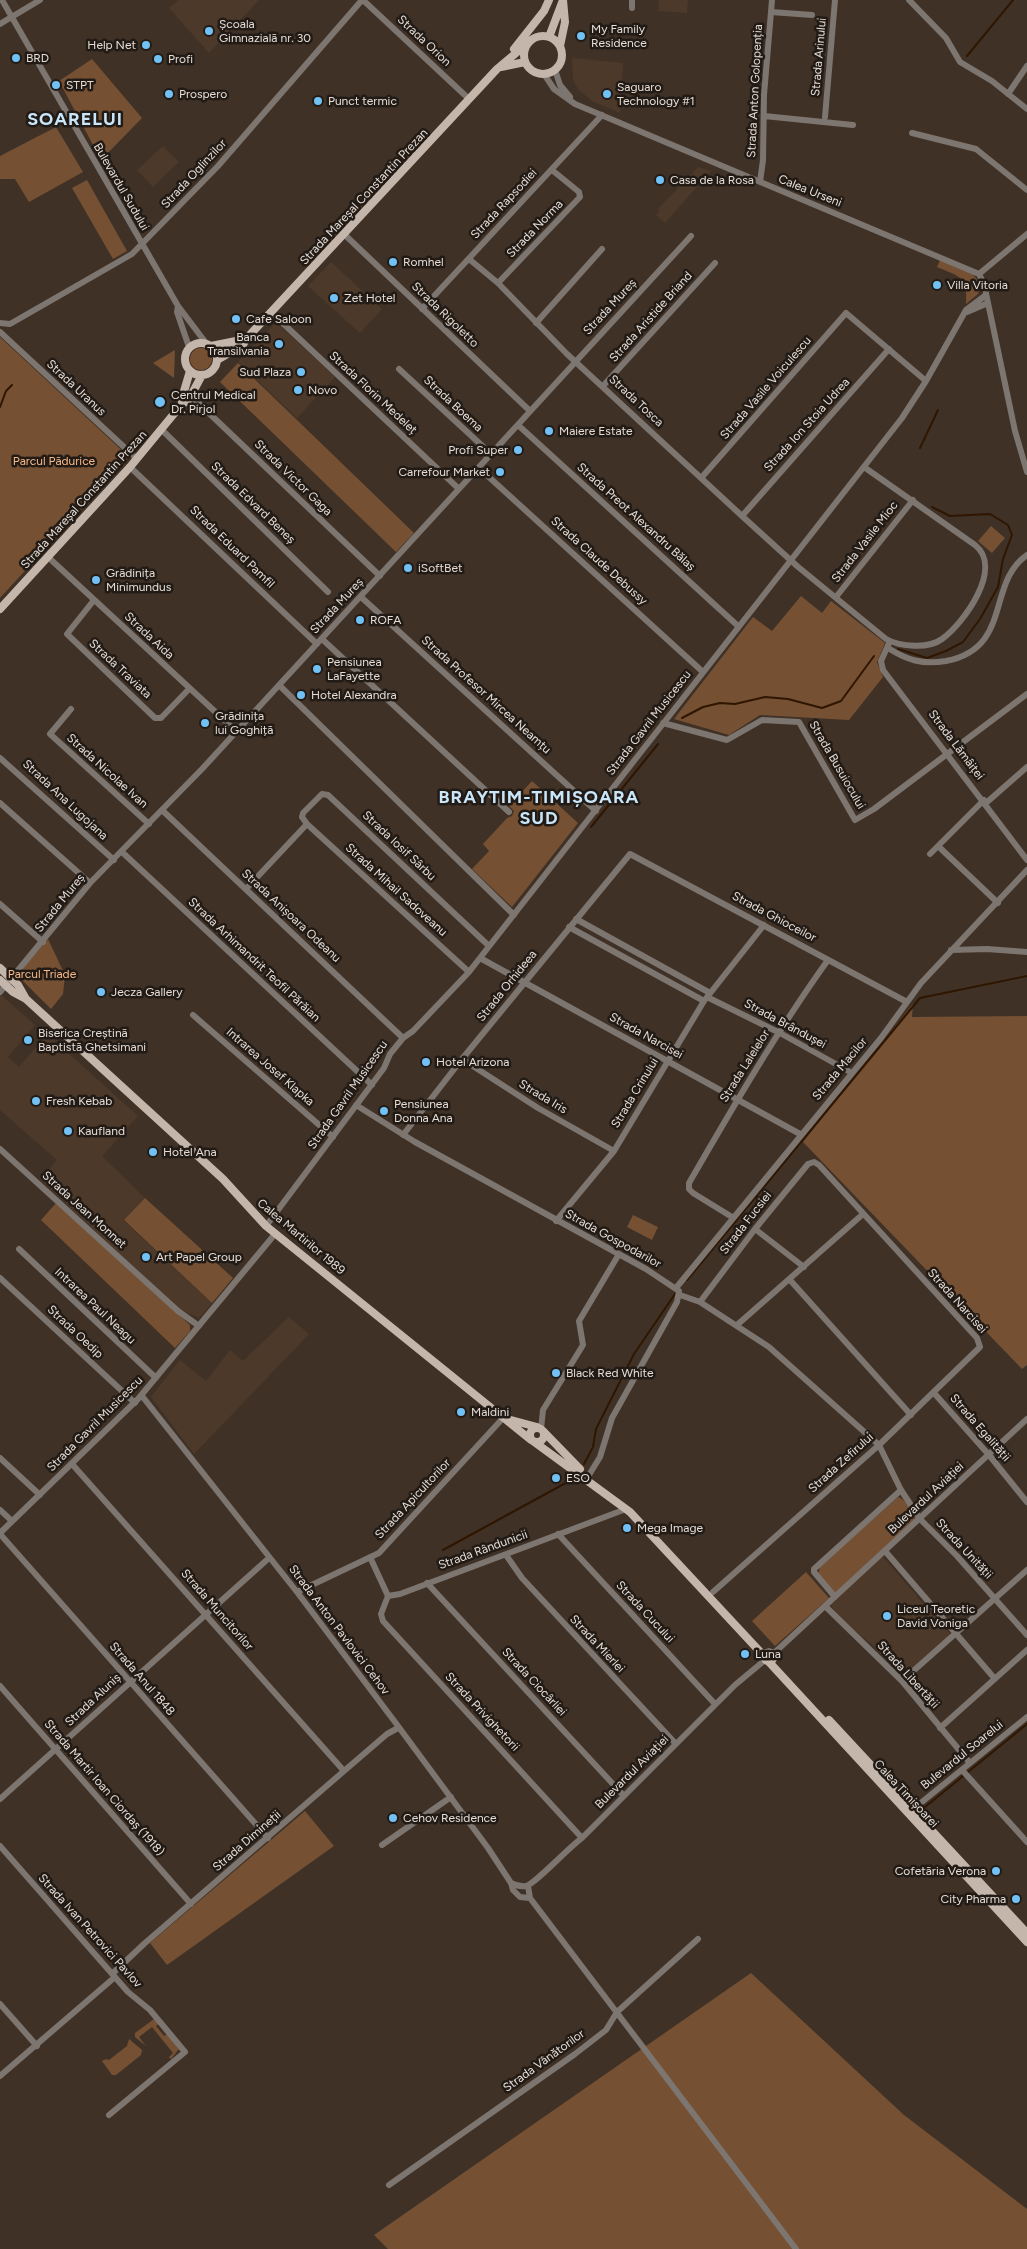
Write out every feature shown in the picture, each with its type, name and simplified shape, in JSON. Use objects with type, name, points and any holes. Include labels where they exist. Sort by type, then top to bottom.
[{"type":"main road","points":[[498,68],[544,11],[549,0]]},
{"type":"main road","points":[[549,37],[563,0]]},
{"type":"main road","points":[[560,46],[549,37],[538,37],[528,43],[524,56],[526,62],[535,72],[544,74],[555,70],[562,58],[560,46],[565,22],[563,0]]},
{"type":"main road","name":"Strada Mareșal Constantin Prezan","points":[[217,360],[243,345],[246,339],[345,235],[498,68],[528,43]]},
{"type":"main road","points":[[498,68],[511,63],[526,62]]},
{"type":"main road","points":[[208,344],[217,355],[214,369],[202,375],[190,371],[184,356],[189,347],[197,343],[208,344],[246,339]]},
{"type":"main road","name":"Strada Mareșal Constantin Prezan","points":[[182,404],[190,371]]},
{"type":"main road","name":"Strada Mareșal Constantin Prezan","points":[[0,609],[137,460],[182,404],[191,396],[202,375]]},
{"type":"main road","name":"Calea Martirilor 1989","points":[[0,968],[18,985],[26,999]]},
{"type":"main road","name":"Calea Martirilor 1989","points":[[2,986],[26,999],[223,1179],[266,1226],[532,1440],[588,1477]]},
{"type":"main road","name":"Calea Martirilor 1989","points":[[506,1418],[540,1429]]},
{"type":"main road","points":[[540,1429],[544,1435],[542,1440],[532,1440],[530,1433],[540,1429]]},
{"type":"main road","points":[[540,1429],[588,1477]]},
{"type":"main road","name":"Calea Timișoarei","points":[[588,1477],[626,1509],[677,1560],[1027,1933]]},
{"type":"main road","name":"Calea Timișoarei","points":[[588,1477],[622,1499],[644,1518],[713,1592],[769,1657],[1027,1942]]},
{"type":"street","name":"Bulevardul Sudului","points":[[2,0],[178,306],[208,344]]},
{"type":"street","points":[[0,24],[40,0]]},
{"type":"street","name":"Strada Orion","points":[[363,0],[469,99]]},
{"type":"street","name":"Strada Oglinzilor","points":[[10,324],[90,280],[132,254],[142,245],[149,235],[185,202],[363,0]]},
{"type":"street","points":[[632,0],[632,8]]},
{"type":"street","name":"Strada Anton Golopenția","points":[[760,182],[764,151],[764,116],[772,0]]},
{"type":"street","name":"Strada Arinului","points":[[825,117],[835,0]]},
{"type":"street","points":[[909,0],[946,38],[960,62],[992,81],[1027,109]]},
{"type":"street","points":[[771,12],[812,15]]},
{"type":"street","points":[[1008,94],[1027,66]]},
{"type":"street","points":[[555,70],[560,85],[575,104]]},
{"type":"street","name":"Calea Urseni","points":[[544,74],[554,89],[575,104],[979,274]]},
{"type":"street","name":"Strada Rapsodiei","points":[[422,309],[602,115]]},
{"type":"street","points":[[764,116],[853,125]]},
{"type":"street","points":[[912,133],[976,149],[1027,190]]},
{"type":"street","name":"Strada Norma","points":[[498,283],[580,197],[579,192],[552,170]]},
{"type":"street","points":[[1027,234],[979,274],[982,278],[1012,415],[1027,472]]},
{"type":"street","name":"Strada Rigoletto","points":[[345,235],[530,412]]},
{"type":"street","name":"Strada Mureș","points":[[2,986],[12,979],[90,884],[162,811],[279,686],[691,236]]},
{"type":"street","points":[[536,323],[602,249]]},
{"type":"street","name":"Strada Tosca","points":[[469,259],[498,283],[575,361],[742,516],[836,597]]},
{"type":"street","name":"Strada Aristide Briand","points":[[603,386],[715,263]]},
{"type":"street","name":"Strada Gavril Musicescu","points":[[266,1226],[372,1084],[403,1038],[413,1031],[469,972],[902,418],[926,381],[962,316],[969,306],[986,295]]},
{"type":"street","points":[[962,316],[972,308],[988,303]]},
{"type":"street","name":"Bulevardul Sudului","points":[[178,306],[177,312],[189,347]]},
{"type":"street","name":"Strada Vasile Voiculescu","points":[[702,477],[846,312],[889,349]]},
{"type":"street","name":"Strada Florin Medeleț","points":[[272,313],[459,489]]},
{"type":"street","points":[[0,323],[10,324],[6,337]]},
{"type":"street","name":"Strada Uranus","points":[[0,332],[137,460]]},
{"type":"street","points":[[889,349],[926,381]]},
{"type":"street","name":"Strada Ion Stoia Udrea","points":[[742,516],[889,349]]},
{"type":"street","name":"Strada Boema","points":[[399,369],[491,454]]},
{"type":"street","name":"Strada Victor Gaga","points":[[191,396],[380,576]]},
{"type":"street","name":"Strada Preot Alexandru Bălaș","points":[[518,425],[738,626]]},
{"type":"street","name":"Strada Edvard Beneș","points":[[162,430],[328,592]]},
{"type":"street","points":[[864,466],[981,549],[986,567],[980,590],[971,607],[942,639],[916,645],[889,645]]},
{"type":"street","name":"Strada Eduard Pamfil","points":[[130,467],[508,812]]},
{"type":"street","name":"Strada Claude Debussy","points":[[479,468],[703,672]]},
{"type":"street","name":"Strada Vasile Mioc","points":[[836,597],[913,500]]},
{"type":"street","points":[[836,597],[889,645],[914,661],[940,662],[969,653],[987,634],[997,615],[1009,576],[1020,560],[1027,555]]},
{"type":"street","name":"Strada Aida","points":[[48,557],[236,731]]},
{"type":"street","name":"Strada Profesor Mircea Neamțu","points":[[361,596],[596,811]]},
{"type":"street","name":"Strada Traviata","points":[[94,600],[67,634],[148,711],[158,719],[161,718],[189,689]]},
{"type":"street","name":"Strada Lămâiței","points":[[889,645],[881,661],[883,670],[948,752],[1027,860]]},
{"type":"street","points":[[279,686],[514,915]]},
{"type":"street","points":[[948,752],[1027,694]]},
{"type":"street","name":"Strada Nicolae Ivan","points":[[71,709],[50,734],[149,824]]},
{"type":"street","name":"Strada Busuiocului","points":[[663,723],[727,740],[762,720],[798,722],[855,820],[874,808],[948,752]]},
{"type":"street","name":"Strada Ana Lugojana","points":[[0,758],[114,860]]},
{"type":"street","points":[[930,854],[985,801],[1027,767]]},
{"type":"street","name":"Strada Iosif Sârbu","points":[[307,824],[302,817],[303,813],[325,793],[489,946]]},
{"type":"street","points":[[0,803],[90,884]]},
{"type":"street","name":"Strada Anișoara Odeanu","points":[[162,811],[403,1038]]},
{"type":"street","points":[[246,889],[307,824]]},
{"type":"street","name":"Strada Mihail Sadoveanu","points":[[307,824],[469,972]]},
{"type":"street","points":[[938,846],[998,903]]},
{"type":"street","name":"Strada Arhimandrit Teofil Părăian","points":[[122,852],[372,1084]]},
{"type":"street","name":"Strada Orhideea","points":[[403,1135],[462,1059],[630,854]]},
{"type":"street","name":"Strada Ghioceilor","points":[[630,854],[906,1002]]},
{"type":"street","name":"Strada Macilor","points":[[678,1290],[732,1217],[905,1008],[906,1002],[951,950],[998,903],[1027,870]]},
{"type":"street","points":[[0,904],[42,942]]},
{"type":"street","name":"Strada Brândușei","points":[[576,919],[707,997]]},
{"type":"street","name":"Strada Crinului","points":[[556,1221],[614,1151],[707,997],[764,925]]},
{"type":"street","name":"Strada Brândușei","points":[[570,928],[780,1033],[852,1073]]},
{"type":"street","points":[[951,950],[987,949],[1027,952]]},
{"type":"street","name":"Strada Narcisei","points":[[480,958],[800,1134]]},
{"type":"street","name":"Strada Lalelelor","points":[[732,1217],[693,1194],[689,1189],[690,1183],[738,1099],[828,960]]},
{"type":"street","name":"Intrarea Josef Klapka","points":[[193,1015],[333,1137]]},
{"type":"street","name":"Strada Iris","points":[[462,1059],[538,1108],[614,1151]]},
{"type":"street","name":"Strada Gospodarilor","points":[[356,1105],[403,1135],[618,1254],[737,1325],[784,1360],[878,1445]]},
{"type":"street","name":"Strada Jean Monnet","points":[[0,1149],[178,1311],[199,1326]]},
{"type":"street","name":"Strada Narcisei","points":[[814,1162],[977,1338],[980,1346]]},
{"type":"street","name":"Strada Fucsiei","points":[[700,1302],[754,1229],[808,1164],[814,1162]]},
{"type":"street","points":[[737,1325],[863,1214]]},
{"type":"street","points":[[754,1229],[804,1267]]},
{"type":"street","name":"Strada Gavril Musicescu","points":[[0,1534],[142,1396],[276,1234]]},
{"type":"street","name":"Intrarea Paul Neagu","points":[[19,1249],[156,1378]]},
{"type":"street","points":[[540,1429],[544,1410],[583,1346],[580,1321],[618,1254]]},
{"type":"street","name":"Strada Oedip","points":[[0,1278],[135,1403]]},
{"type":"street","points":[[790,1280],[911,1415]]},
{"type":"street","points":[[588,1477],[600,1457],[612,1418],[678,1290]]},
{"type":"street","name":"Strada Zefirului","points":[[713,1592],[911,1415],[980,1346]]},
{"type":"street","name":"Strada Egalității","points":[[934,1393],[989,1455],[1027,1502]]},
{"type":"street","name":"Strada Anton Pavlovici Cehov","points":[[142,1396],[297,1592],[451,1797],[511,1883],[516,1894],[520,1897],[530,1898]]},
{"type":"street","name":"Strada Apicultorilor","points":[[297,1592],[378,1553],[506,1418]]},
{"type":"street","name":"Bulevardul Aviației","points":[[528,1886],[569,1847],[582,1838],[716,1704],[835,1597],[1027,1419]]},
{"type":"street","name":"Strada Unității","points":[[878,1445],[901,1490],[920,1519],[957,1556],[1027,1635]]},
{"type":"street","points":[[0,1458],[40,1495]]},
{"type":"street","name":"Strada Muncitorilor","points":[[72,1464],[344,1771]]},
{"type":"street","points":[[835,1597],[814,1572],[814,1569],[901,1490]]},
{"type":"street","name":"Strada Rândunicii","points":[[388,1596],[400,1594],[626,1509]]},
{"type":"street","points":[[0,1510],[12,1521]]},
{"type":"street","name":"Strada Anul 1848","points":[[0,1534],[268,1838]]},
{"type":"street","name":"Strada Cucului","points":[[558,1534],[716,1704]]},
{"type":"street","points":[[885,1551],[995,1678]]},
{"type":"street","name":"Strada Mierlei","points":[[506,1555],[529,1586],[676,1744]]},
{"type":"street","points":[[370,1557],[388,1596]]},
{"type":"street","name":"Strada Aluniș","points":[[0,1799],[269,1558]]},
{"type":"street","points":[[902,1681],[1027,1570]]},
{"type":"street","name":"Strada Ciocârliei","points":[[427,1583],[624,1796]]},
{"type":"street","name":"Strada Privighetorii","points":[[388,1596],[381,1614],[383,1621],[582,1838]]},
{"type":"street","name":"Strada Libertății","points":[[825,1606],[902,1681],[970,1763]]},
{"type":"street","points":[[940,1728],[1027,1650]]},
{"type":"street","name":"Strada Martir Ioan Ciordaș (1918)","points":[[0,1686],[191,1904]]},
{"type":"street","name":"Bulevardul Soarelui","points":[[912,1810],[965,1772],[970,1763],[1027,1717]]},
{"type":"street","name":"Strada Dimineții","points":[[0,2076],[37,2046],[191,1904],[387,1734],[398,1728]]},
{"type":"street","points":[[965,1772],[1027,1842]]},
{"type":"street","points":[[382,1845],[451,1797]]},
{"type":"street","name":"Strada Ivan Petrovici Pavlov","points":[[0,1846],[128,1992],[150,2010],[185,2052],[109,2115]]},
{"type":"street","points":[[511,1883],[528,1886],[530,1898],[796,2249]]},
{"type":"street","name":"Strada Vânătorilor","points":[[389,2185],[575,2054],[606,2030],[617,2012],[698,1939]]},
{"type":"street","points":[[0,2004],[37,2046]]},
{"type":"shaded area","name":"Școala Gimnazială nr. 30","points":[[179,0],[259,0],[209,53],[169,8]]},
{"type":"shaded area","points":[[659,0],[688,0],[687,13],[658,11]]},
{"type":"shaded area","points":[[572,58],[623,63],[620,113],[592,101],[578,89],[573,80]]},
{"type":"shaded area","points":[[163,146],[179,162],[153,187],[137,170]]},
{"type":"shaded area","points":[[698,167],[711,171],[665,223],[656,215],[660,211],[658,209]]},
{"type":"shaded area","points":[[331,262],[382,309],[360,333],[308,286]]},
{"type":"shaded area","points":[[276,322],[335,377],[297,418],[238,362]]},
{"type":"shaded area","points":[[0,994],[35,1025],[8,1057],[19,1067],[47,1034],[138,1116],[102,1156],[145,1198],[124,1221],[212,1303],[199,1318],[179,1309],[40,1179],[57,1160],[0,1110]]},
{"type":"shaded area","points":[[289,1317],[309,1334],[194,1454],[151,1397],[180,1360],[206,1381],[230,1350],[243,1361]]},
{"type":"shaded area","name":"Liceul Teoretic David Voniga","points":[[882,1556],[951,1635],[902,1678],[875,1647],[849,1626],[830,1605]]},
{"type":"green space","points":[[92,59],[142,118],[101,160],[59,81]]},
{"type":"green space","points":[[56,127],[83,172],[29,202],[15,179],[0,179],[0,156]]},
{"type":"green space","points":[[87,180],[127,251],[113,259],[72,188]]},
{"type":"green space","points":[[940,260],[972,273],[981,285],[978,294],[966,304],[966,288],[964,283],[957,276],[937,267]]},
{"type":"green space","name":"Parcul Pădurice","points":[[0,337],[129,457],[0,598]]},
{"type":"green space","points":[[201,348],[209,351],[212,359],[209,367],[201,370],[193,367],[190,359],[193,351]]},
{"type":"green space","points":[[175,350],[174,378],[153,363]]},
{"type":"green space","points":[[238,363],[414,533],[396,552],[220,382]]},
{"type":"green space","points":[[991,526],[1005,538],[992,553],[978,541]]},
{"type":"green space","points":[[801,596],[822,613],[831,601],[885,643],[877,662],[883,677],[849,720],[760,715],[729,735],[674,719],[753,617],[772,631]]},
{"type":"green space","points":[[532,781],[578,823],[512,907],[472,869],[489,851],[483,844],[507,818],[512,816],[514,811],[509,806]]},
{"type":"green space","name":"Parcul Triade","points":[[48,939],[65,975],[63,994],[51,1009],[19,977],[20,971]]},
{"type":"green space","points":[[913,1004],[912,1017],[1027,1016],[1027,1365],[1022,1369],[803,1142]]},
{"type":"green space","points":[[145,1198],[233,1278],[212,1303],[124,1220]]},
{"type":"green space","points":[[56,1203],[190,1325],[190,1331],[175,1348],[41,1220]]},
{"type":"green space","points":[[633,1215],[658,1227],[652,1240],[627,1227]]},
{"type":"green space","points":[[898,1497],[909,1506],[915,1519],[835,1593],[818,1574],[820,1567]]},
{"type":"green space","points":[[806,1572],[829,1598],[775,1646],[752,1621]]},
{"type":"green space","points":[[305,1811],[334,1846],[167,1965],[150,1943]]},
{"type":"green space","points":[[751,1973],[904,2115],[1027,2209],[1027,2249],[388,2249],[374,2235]]},
{"type":"green space","points":[[154,2019],[160,2023],[156,2026],[164,2036],[167,2034],[179,2049],[171,2059],[169,2057],[173,2053],[152,2027],[139,2037],[146,2046],[135,2037],[135,2033]]},
{"type":"green space","points":[[129,2039],[142,2050],[141,2055],[116,2075],[112,2075],[102,2061],[109,2060],[127,2046]]},
{"type":"waterway","points":[[967,56],[1013,0]]},
{"type":"waterway","points":[[0,407],[6,391],[12,385]]},
{"type":"waterway","points":[[920,448],[938,410]]},
{"type":"waterway","points":[[898,649],[927,658],[963,642],[980,619],[998,587],[1003,559],[1012,535],[1008,525],[990,514],[950,516],[932,507]]},
{"type":"waterway","points":[[682,718],[703,707],[720,703],[735,704],[765,697],[788,699],[822,708],[841,701],[874,656]]},
{"type":"waterway","points":[[591,827],[658,744]]},
{"type":"waterway","points":[[687,1280],[920,998],[1027,976]]},
{"type":"waterway","points":[[584,1464],[593,1447],[596,1429],[634,1354],[677,1291]]},
{"type":"waterway","points":[[443,1550],[573,1479]]},
{"type":"waterway","points":[[925,1807],[1027,1724]]},
{"type":"place","name":"Școala Gimnazială nr. 30","points":[[209,31]]},
{"type":"place","name":"My Family Residence","points":[[581,36]]},
{"type":"place","name":"Help Net","points":[[146,45]]},
{"type":"place","name":"BRD","points":[[16,58]]},
{"type":"place","name":"Profi","points":[[158,59]]},
{"type":"place","name":"STPT","points":[[56,85]]},
{"type":"place","name":"Prospero","points":[[169,94]]},
{"type":"place","name":"Saguaro Technology #1","points":[[607,94]]},
{"type":"place","name":"Punct termic","points":[[318,101]]},
{"type":"place","name":"Casa de la Rosa","points":[[660,180]]},
{"type":"place","name":"Romhel","points":[[393,262]]},
{"type":"place","name":"Villa Vitoria","points":[[937,285]]},
{"type":"place","name":"Zet Hotel","points":[[334,298]]},
{"type":"place","name":"Cafe Saloon","points":[[236,319]]},
{"type":"place","name":"Banca Transilvania","points":[[279,344]]},
{"type":"place","name":"Sud Plaza","points":[[301,372]]},
{"type":"place","name":"Novo","points":[[298,390]]},
{"type":"place","name":"Centrul Medical Dr. Pirjol","points":[[160,402]]},
{"type":"place","name":"Maiere Estate","points":[[549,431]]},
{"type":"place","name":"Profi Super","points":[[518,450]]},
{"type":"place","name":"Carrefour Market","points":[[500,472]]},
{"type":"place","name":"iSoftBet","points":[[408,568]]},
{"type":"place","name":"Grădinița Minimundus","points":[[96,580]]},
{"type":"place","name":"ROFA","points":[[360,620]]},
{"type":"place","name":"Pensiunea LaFayette","points":[[317,669]]},
{"type":"place","name":"Hotel Alexandra","points":[[301,695]]},
{"type":"place","name":"Grădinița lui Goghiță","points":[[205,723]]},
{"type":"place","name":"Jecza Gallery","points":[[101,992]]},
{"type":"place","name":"Biserica Creștină Baptistă Ghetsimani","points":[[28,1040]]},
{"type":"place","name":"Hotel Arizona","points":[[426,1062]]},
{"type":"place","name":"Fresh Kebab","points":[[36,1101]]},
{"type":"place","name":"Pensiunea Donna Ana","points":[[384,1111]]},
{"type":"place","name":"Kaufland","points":[[68,1131]]},
{"type":"place","name":"Hotel Ana","points":[[153,1152]]},
{"type":"place","name":"Art Papel Group","points":[[146,1257]]},
{"type":"place","name":"Black Red White","points":[[556,1373]]},
{"type":"place","name":"Maldini","points":[[461,1412]]},
{"type":"place","name":"ESO","points":[[556,1478]]},
{"type":"place","name":"Mega Image","points":[[627,1528]]},
{"type":"place","name":"Liceul Teoretic David Voniga","points":[[887,1616]]},
{"type":"place","name":"Luna","points":[[745,1654]]},
{"type":"place","name":"Cehov Residence","points":[[393,1818]]},
{"type":"place","name":"Cofetăria Verona","points":[[996,1871]]},
{"type":"place","name":"City Pharma","points":[[1016,1899]]},
{"type":"district","name":"SOARELUI","points":[[75,120]]},
{"type":"district","name":"BRAYTIM-TIMIȘOARA SUD","points":[[539,808]]}]
